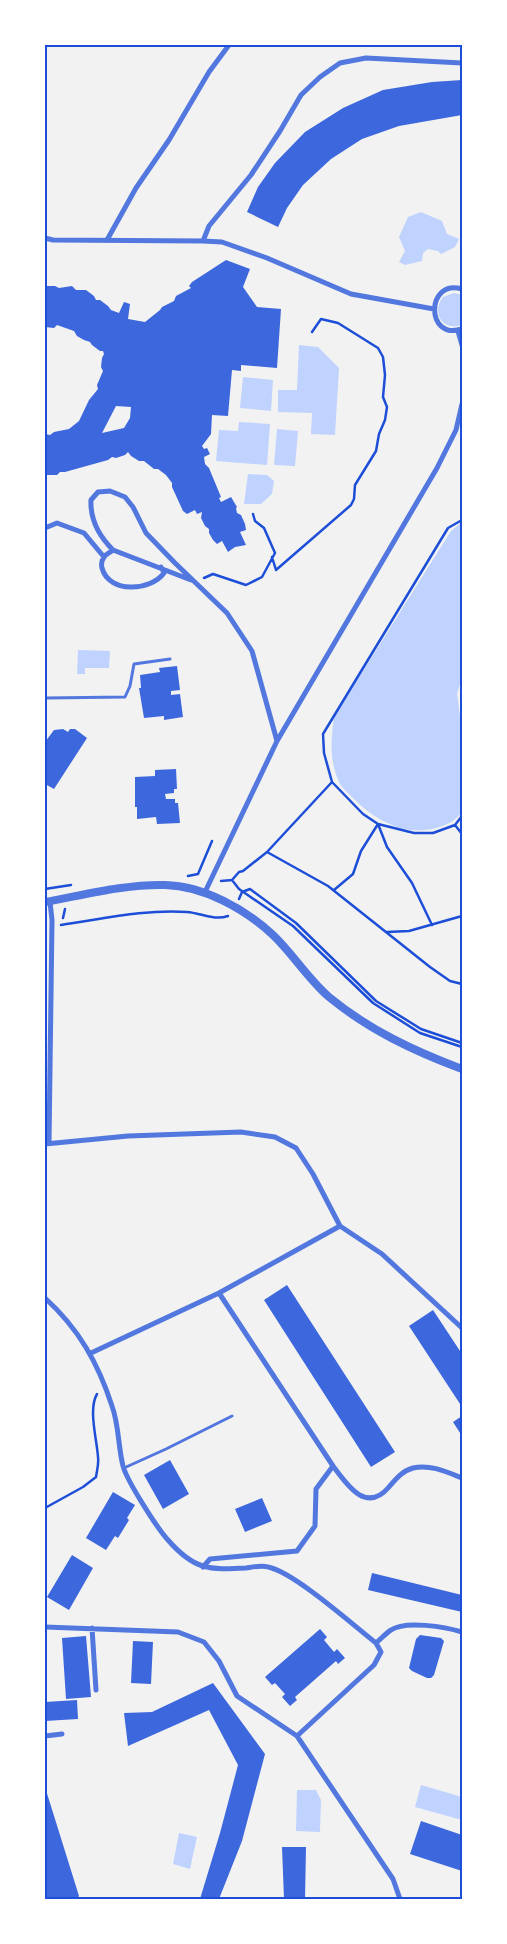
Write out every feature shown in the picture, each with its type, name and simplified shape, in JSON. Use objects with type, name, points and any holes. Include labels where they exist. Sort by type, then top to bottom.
[{"type":"street","points":[[107,240],[136,188],[169,140],[209,72],[229,45]]},
{"type":"street","points":[[203,240],[209,226],[251,175],[301,95],[320,77],[340,63],[366,58],[462,63]]},
{"type":"street","points":[[45,238],[53,240],[203,240],[222,242],[267,258],[351,294],[434,308]]},
{"type":"street","points":[[462,282],[439,295],[434,308],[438,322],[444,328],[460,330],[462,345]]},
{"type":"street","points":[[444,291],[451,288],[462,289]]},
{"type":"street","points":[[205,892],[277,741],[437,468],[456,430],[462,404]]},
{"type":"street","points":[[196,582],[114,550],[96,527],[90,512],[91,500],[98,492],[110,490],[125,497],[133,507],[146,533],[228,613],[252,651],[277,741]]},
{"type":"street","points":[[45,528],[57,523],[84,533],[104,557]]},
{"type":"street","points":[[114,550],[104,557],[101,563],[103,571],[110,581],[123,586],[135,587],[148,584],[162,576],[164,573],[161,567]]},
{"type":"street","points":[[462,1069],[419,1053],[370,1027],[328,996],[273,935],[235,907],[205,892],[166,885],[137,887],[47,902],[52,926],[47,1144],[128,1136],[241,1132],[275,1137],[296,1148],[313,1174],[340,1226],[382,1254],[462,1328]]},
{"type":"street","points":[[91,1353],[219,1293],[340,1226]]},
{"type":"street","points":[[219,1293],[333,1466],[344,1482],[358,1496],[373,1498],[382,1495],[399,1476],[411,1468],[426,1466],[462,1478]]},
{"type":"street","points":[[45,1298],[62,1314],[91,1353],[113,1407],[124,1468],[150,1514],[168,1540],[190,1561],[202,1567],[222,1569],[268,1566],[292,1578],[376,1644],[381,1652],[374,1665],[297,1736]]},
{"type":"street","points":[[202,1567],[210,1559],[297,1551],[314,1526],[316,1489],[333,1466]]},
{"type":"street","points":[[376,1644],[392,1629],[414,1625],[446,1627],[462,1632]]},
{"type":"street","points":[[45,1627],[178,1632],[204,1642],[219,1661],[237,1696],[297,1736],[393,1879],[400,1899]]},
{"type":"street","points":[[92,1628],[96,1690]]},
{"type":"street","points":[[45,1736],[62,1734]]},
{"type":"lane","points":[[45,698],[125,698],[130,686],[134,664],[170,659]]},
{"type":"lane","points":[[124,1468],[232,1416]]},
{"type":"path","points":[[272,558],[276,570],[351,505],[354,499],[355,485],[376,451],[379,434],[385,420],[385,374],[383,358],[378,348],[338,323],[321,319],[312,332]]},
{"type":"path","points":[[196,582],[213,574],[246,585],[262,577],[275,553],[264,528],[256,521],[253,514]]},
{"type":"path","points":[[462,520],[448,528],[323,734],[324,753],[332,782],[363,814],[378,824],[414,833],[433,833],[455,825],[462,816]]},
{"type":"path","points":[[198,874],[212,876],[222,881],[232,880],[239,872],[268,852],[332,782]]},
{"type":"path","points":[[334,890],[353,874],[361,851],[378,824]]},
{"type":"path","points":[[378,824],[387,847],[412,883],[432,925]]},
{"type":"path","points":[[455,825],[462,834]]},
{"type":"path","points":[[268,852],[334,890],[450,981],[462,984]]},
{"type":"path","points":[[232,880],[242,892],[293,926],[373,1003],[420,1033],[462,1047]]},
{"type":"path","points":[[52,926],[162,910],[196,912],[211,918],[224,918],[230,915],[242,892],[250,889],[296,923],[376,1000],[421,1029],[462,1043]]},
{"type":"path","points":[[386,932],[409,931],[462,916]]},
{"type":"path","points":[[45,1508],[83,1487],[96,1477],[98,1457],[94,1414],[95,1398],[104,1384]]},
{"type":"water","points":[[421,212],[442,221],[447,234],[459,239],[455,247],[441,254],[438,251],[428,249],[423,253],[422,261],[405,265],[399,262],[405,251],[399,237],[408,217]]},
{"type":"water","points":[[454,293],[462,295],[462,325],[449,326],[441,319],[438,309],[443,297]]},
{"type":"water","points":[[299,345],[318,347],[339,368],[335,435],[311,434],[312,413],[278,412],[278,390],[297,390]]},
{"type":"water","points":[[243,377],[273,380],[271,411],[240,408]]},
{"type":"water","points":[[239,422],[270,424],[267,465],[216,461],[219,430],[238,431]]},
{"type":"water","points":[[277,429],[298,431],[295,466],[274,465]]},
{"type":"water","points":[[248,474],[267,475],[274,481],[272,494],[261,504],[244,504]]},
{"type":"water","points":[[462,522],[462,677],[457,694],[462,731],[462,812],[456,818],[439,827],[410,830],[392,825],[376,817],[358,803],[340,784],[332,758],[334,717],[451,531]]},
{"type":"water","points":[[78,650],[110,651],[109,668],[85,668],[85,674],[77,674]]},
{"type":"water","points":[[421,1785],[462,1797],[462,1820],[415,1807]]},
{"type":"water","points":[[297,1790],[316,1790],[321,1800],[320,1832],[296,1831]]},
{"type":"water","points":[[179,1833],[197,1837],[190,1869],[173,1864]]},
{"type":"building","points":[[462,80],[462,115],[399,126],[362,139],[331,159],[303,185],[287,208],[278,227],[247,212],[258,187],[275,163],[305,132],[343,108],[383,90],[432,82]]},
{"type":"building","points":[[226,260],[250,269],[243,287],[257,307],[281,309],[277,368],[241,365],[241,371],[232,370],[228,416],[212,415],[211,434],[202,446],[204,449],[207,448],[210,454],[204,457],[205,464],[209,468],[221,497],[219,498],[221,502],[231,497],[237,507],[237,513],[241,515],[245,524],[246,530],[240,532],[246,545],[235,547],[228,552],[222,541],[217,544],[213,540],[209,529],[201,518],[202,512],[197,514],[195,510],[187,514],[183,511],[172,483],[166,475],[144,461],[139,461],[128,452],[116,458],[112,457],[108,460],[60,472],[57,475],[45,475],[45,434],[50,435],[54,432],[69,429],[79,421],[89,400],[98,389],[97,385],[103,371],[101,367],[104,354],[103,351],[100,351],[90,342],[77,336],[74,331],[57,325],[54,328],[45,327],[45,286],[59,288],[72,286],[76,290],[86,290],[96,300],[100,300],[111,310],[119,313],[124,302],[130,304],[128,319],[145,322],[162,307],[174,301],[176,296],[191,288],[189,286],[192,282]],"holes":[[[116,406],[131,407],[130,418],[124,428],[102,433]]]},
{"type":"building","points":[[177,666],[180,690],[171,691],[171,695],[180,694],[183,717],[164,720],[164,716],[144,718],[139,688],[141,688],[140,675],[160,672],[159,668]]},
{"type":"building","points":[[63,729],[68,732],[70,729],[75,729],[87,738],[54,789],[45,784],[45,742],[54,730]]},
{"type":"building","points":[[176,769],[177,789],[174,789],[174,793],[165,794],[166,799],[175,799],[175,803],[178,803],[180,823],[157,824],[156,817],[137,819],[135,777],[155,776],[155,770]]},
{"type":"building","points":[[287,1285],[395,1452],[371,1467],[264,1300]]},
{"type":"building","points":[[433,1310],[462,1354],[462,1407],[409,1326]]},
{"type":"building","points":[[462,1416],[462,1436],[453,1422]]},
{"type":"building","points":[[170,1460],[189,1494],[163,1509],[144,1475]]},
{"type":"building","points":[[113,1492],[135,1505],[127,1518],[129,1520],[118,1538],[115,1536],[106,1550],[86,1538]]},
{"type":"building","points":[[262,1498],[272,1521],[245,1532],[235,1509]]},
{"type":"building","points":[[72,1555],[93,1568],[69,1610],[47,1597]]},
{"type":"building","points":[[372,1573],[462,1595],[462,1612],[368,1590]]},
{"type":"building","points":[[320,1629],[327,1637],[324,1640],[334,1652],[337,1649],[345,1658],[338,1664],[336,1661],[295,1697],[297,1700],[290,1706],[282,1697],[285,1694],[275,1683],[272,1685],[265,1677]]},
{"type":"building","points":[[420,1635],[441,1638],[444,1641],[434,1675],[431,1678],[427,1678],[409,1668],[416,1639]]},
{"type":"building","points":[[86,1636],[91,1697],[66,1699],[62,1638]]},
{"type":"building","points":[[133,1641],[153,1642],[151,1684],[131,1683]]},
{"type":"building","points":[[213,1683],[265,1754],[242,1841],[219,1899],[200,1899],[238,1765],[209,1710],[128,1746],[124,1713],[152,1712]]},
{"type":"building","points":[[77,1700],[78,1719],[45,1721],[45,1702]]},
{"type":"building","points":[[45,1787],[79,1896],[77,1899],[45,1899]]},
{"type":"building","points":[[421,1821],[462,1835],[462,1871],[410,1854]]},
{"type":"building","points":[[282,1847],[306,1847],[305,1899],[284,1899]]}]
